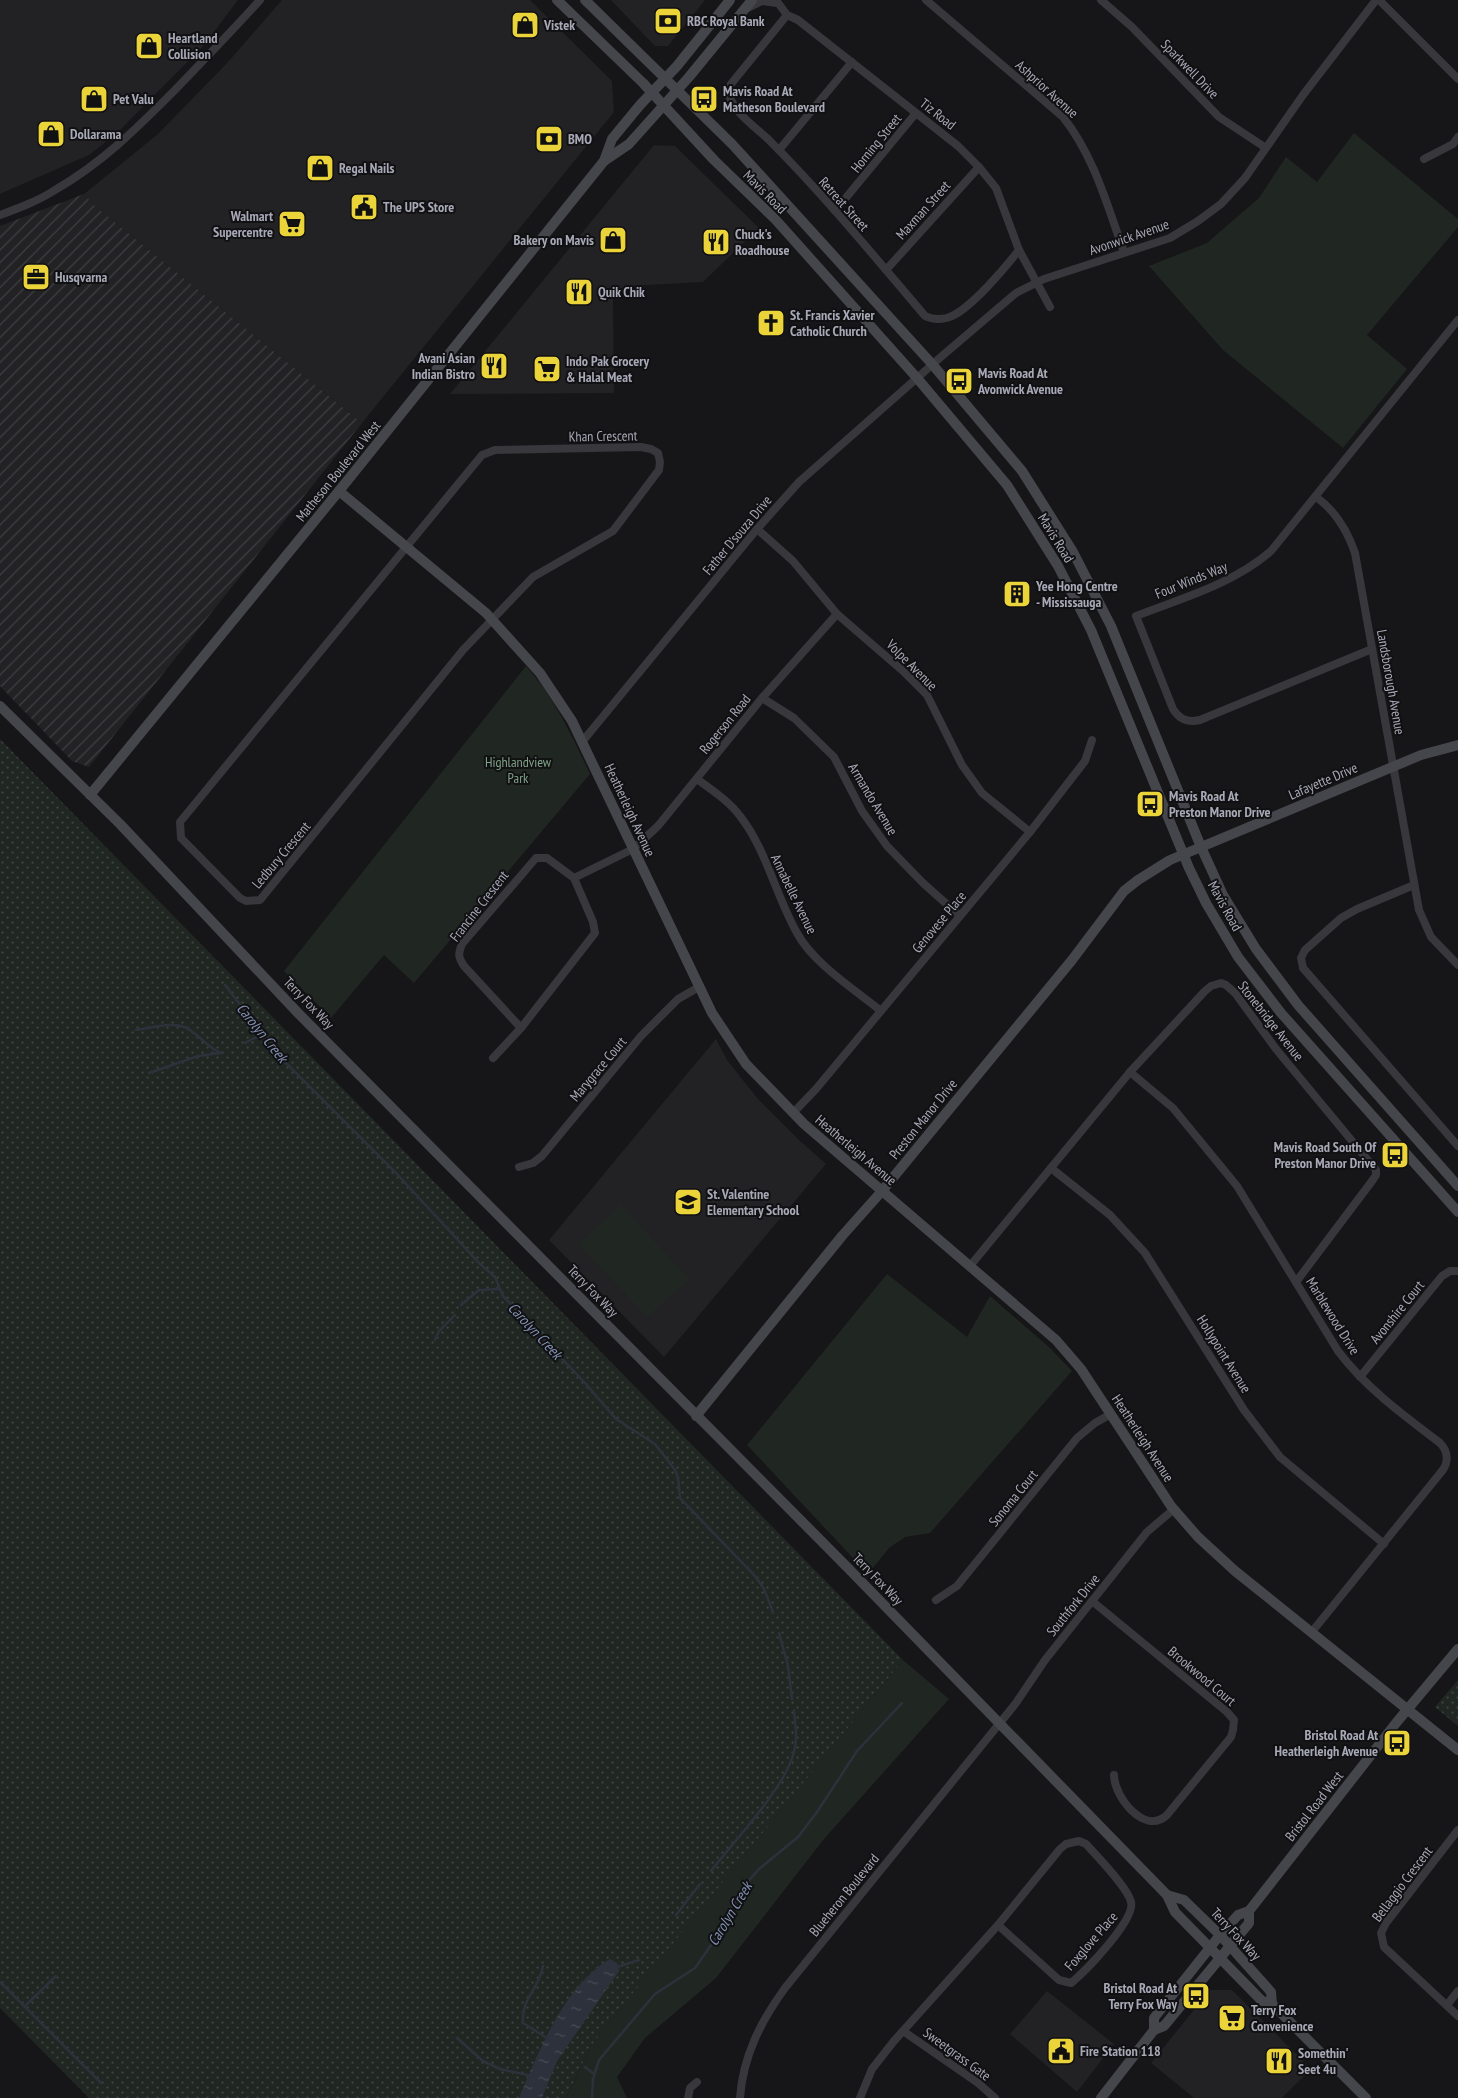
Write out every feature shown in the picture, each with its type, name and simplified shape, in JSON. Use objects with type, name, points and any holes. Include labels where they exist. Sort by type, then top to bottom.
[{"type":"street","points":[[0,215],[38,200],[57,190],[124,142],[228,36],[260,0]]},
{"type":"street","name":"Mavis Road","points":[[557,0],[652,93],[714,160],[775,219],[917,378],[1007,485],[1058,566],[1091,630],[1183,854],[1206,903],[1238,958],[1281,1013],[1458,1212]]},
{"type":"street","name":"Mavis Road","points":[[585,0],[732,144],[932,364],[1022,472],[1073,552],[1111,626],[1200,847],[1223,895],[1256,949],[1298,1005],[1458,1186]]},
{"type":"street","name":"Matheson Boulevard West","points":[[604,161],[612,139],[665,79],[730,0]]},
{"type":"street","name":"Matheson Boulevard West","points":[[90,795],[339,491],[604,161],[629,144],[678,90],[752,0]]},
{"type":"street","name":"Ashprior Avenue","points":[[926,0],[1062,117],[1077,135],[1095,169],[1124,252]]},
{"type":"street","name":"Sparkwell Drive","points":[[1101,0],[1132,28],[1219,117],[1266,148]]},
{"type":"street","points":[[1377,0],[1458,79]]},
{"type":"street","name":"Avonwick Avenue","points":[[932,364],[1016,293],[1037,283],[1170,238],[1198,221],[1227,198],[1245,178],[1303,95],[1377,0]]},
{"type":"street","name":"Tiz Road","points":[[744,11],[762,1],[776,2],[787,15],[798,20],[958,146],[996,188],[1019,250],[1050,307]]},
{"type":"street","name":"Retreat Street","points":[[787,15],[728,90],[732,105],[779,150],[835,211],[925,316],[932,319],[950,317],[958,313],[995,279],[1019,250]]},
{"type":"street","points":[[779,150],[852,62]]},
{"type":"street","name":"Horning Street","points":[[835,211],[916,113]]},
{"type":"street","points":[[1424,159],[1453,144],[1458,137]]},
{"type":"street","name":"Maxman Street","points":[[886,270],[979,167]]},
{"type":"street","name":"Four Winds Way","points":[[1372,649],[1200,720],[1190,721],[1180,717],[1173,709],[1136,616],[1227,580],[1258,563],[1282,539],[1458,320]]},
{"type":"street","name":"Father D'souza Drive","points":[[582,742],[757,529],[799,482],[932,364]]},
{"type":"street","name":"Khan Crescent","points":[[406,547],[477,460],[488,452],[496,450],[640,447],[655,450],[660,462],[659,470],[617,527],[605,536],[540,572],[491,619]]},
{"type":"street","name":"Heatherleigh Avenue","points":[[339,491],[491,619],[540,673],[572,721],[712,1013],[746,1064],[793,1113],[1056,1340],[1081,1369],[1174,1509],[1222,1560],[1458,1750]]},
{"type":"street","name":"Landsborough Avenue","points":[[1316,497],[1337,517],[1351,540],[1357,560],[1419,910],[1427,929],[1437,944],[1458,965]]},
{"type":"street","name":"Volpe Avenue","points":[[757,529],[793,561],[836,614],[904,671],[927,695],[962,764],[982,793],[1030,832]]},
{"type":"street","name":"Ledbury Crescent","points":[[406,547],[180,822],[181,838],[240,898],[246,901],[262,899],[463,650],[491,619]]},
{"type":"street","name":"Rogerson Road","points":[[633,849],[658,826],[762,698],[836,614]]},
{"type":"street","name":"Armando Avenue","points":[[762,698],[794,718],[834,757],[862,810],[887,846],[922,883],[960,916]]},
{"type":"street","name":"Terry Fox Way","points":[[0,706],[120,824],[298,1013],[1167,1895],[1175,1912],[1262,2001],[1272,2004],[1366,2098]]},
{"type":"street","name":"Genovese Place","points":[[793,1113],[816,1089],[1030,832],[1085,761],[1092,740]]},
{"type":"street","name":"Lafayette Drive","points":[[1183,854],[1433,751],[1458,745]]},
{"type":"street","name":"Annabelle Avenue","points":[[697,779],[740,815],[751,832],[797,933],[808,949],[881,1011]]},
{"type":"street","points":[[493,1058],[521,1028],[595,933],[593,922],[574,878],[633,849]]},
{"type":"street","name":"Preston Manor Drive","points":[[696,1416],[842,1236],[882,1191],[1072,960],[1124,891],[1152,870],[1183,854]]},
{"type":"street","name":"Francine Crescent","points":[[521,1028],[464,966],[458,958],[458,952],[462,944],[536,858],[547,858],[574,878]]},
{"type":"street","points":[[1414,885],[1357,909],[1341,918],[1305,950],[1302,963],[1310,976],[1458,1146]]},
{"type":"street","name":"Stonebridge Avenue","points":[[970,1266],[1130,1072],[1205,991],[1211,986],[1221,983],[1235,993],[1276,1049],[1374,1166],[1376,1175],[1372,1181],[1296,1282]]},
{"type":"street","name":"Marygrace Court","points":[[519,1167],[533,1163],[542,1156],[641,1036],[678,1000],[700,987]]},
{"type":"street","name":"Marblewood Drive","points":[[1130,1072],[1173,1108],[1223,1167],[1237,1186],[1338,1351],[1360,1378],[1373,1391],[1440,1443],[1446,1453],[1445,1467],[1312,1633]]},
{"type":"street","name":"Hollypoint Avenue","points":[[1051,1168],[1110,1215],[1145,1253],[1244,1410],[1280,1457],[1384,1544]]},
{"type":"street","name":"Avonshire Court","points":[[1360,1378],[1442,1276],[1450,1271],[1458,1271]]},
{"type":"street","name":"Sonoma Court","points":[[936,1600],[958,1586],[1077,1438],[1095,1423],[1111,1414]]},
{"type":"street","name":"Southfork Drive","points":[[999,1723],[1016,1703],[1045,1660],[1147,1532],[1174,1509]]},
{"type":"street","name":"Brookwood Court","points":[[1092,1601],[1227,1712],[1234,1720],[1234,1730],[1231,1737],[1168,1815],[1161,1820],[1149,1821],[1141,1818],[1119,1793],[1114,1774]]},
{"type":"street","name":"Bristol Road West","points":[[1154,2030],[1154,2018],[1220,1935],[1238,1915],[1249,1911],[1458,1648]]},
{"type":"street","name":"Blueheron Boulevard","points":[[740,2098],[748,2053],[766,2014],[999,1723]]},
{"type":"street","name":"Bellaggio Crescent","points":[[1458,1830],[1386,1923],[1381,1933],[1384,1947],[1458,2016]]},
{"type":"street","name":"Foxglove Place","points":[[860,2098],[872,2069],[902,2030],[998,1925],[1060,1849],[1074,1842],[1086,1844],[1132,1902],[1127,1920],[1083,1974],[1071,1983],[1059,1980],[998,1925]]},
{"type":"street","name":"Terry Fox Way","points":[[1167,1895],[1184,1900],[1220,1935],[1271,1992],[1272,2004]]},
{"type":"street","name":"Bristol Road West","points":[[1101,2098],[1154,2030],[1164,2026],[1249,1923],[1249,1911]]},
{"type":"street","points":[[1447,2005],[1458,1990]]},
{"type":"street","name":"Sweetgrass Gate","points":[[902,2030],[978,2083],[995,2098]]},
{"type":"street","points":[[688,2098],[690,2088],[697,2082]]},
{"type":"shaded area","points":[[0,0],[238,0],[204,45],[117,133],[89,155],[0,194]]},
{"type":"shaded area","points":[[282,0],[530,0],[612,81],[614,112],[362,423],[95,206],[84,194],[158,134],[228,62]]},
{"type":"shaded area","points":[[611,0],[705,0],[668,46],[655,46]]},
{"type":"shaded area","points":[[654,145],[675,146],[759,228],[703,282],[628,286],[613,298],[614,393],[450,394]]},
{"type":"shaded area","points":[[84,194],[95,206],[362,423],[89,767],[72,761],[0,686],[0,226]]},
{"type":"shaded area","name":"St. Valentine Elementary School","points":[[716,1039],[727,1060],[758,1099],[826,1164],[664,1357],[549,1240]]},
{"type":"shaded area","points":[[1210,1990],[1232,1990],[1311,2069],[1282,2098],[1194,2098],[1151,2063]]},
{"type":"shaded area","points":[[1047,1991],[1114,2044],[1077,2092],[1010,2034]]},
{"type":"green space","points":[[1354,133],[1458,219],[1458,227],[1367,335],[1407,369],[1343,448],[1223,350],[1149,266],[1207,243],[1259,198],[1286,157],[1317,182]]},
{"type":"green space","name":"Highlandview Park","points":[[526,666],[554,704],[590,774],[414,983],[384,955],[331,1018],[284,971]]},
{"type":"green space","points":[[0,739],[903,1660],[591,2046],[566,2098],[89,2098],[0,2008]]},
{"type":"green space","points":[[621,1205],[689,1279],[647,1317],[579,1244]]},
{"type":"green space","points":[[887,1274],[967,1337],[990,1296],[1050,1348],[1072,1371],[930,1533],[905,1537],[889,1548],[868,1574],[747,1445]]},
{"type":"green space","points":[[903,1660],[949,1699],[824,1839],[716,1978],[645,2038],[617,2077],[627,2098],[566,2098],[591,2046]]},
{"type":"green space","points":[[1458,1680],[1458,1726],[1435,1707]]},
{"type":"water","points":[[610,1959],[617,1963],[619,1971],[557,2061],[542,2098],[519,2098],[544,2040],[566,2002],[594,1971]]},
{"type":"waterway","name":"Carolyn Creek","points":[[225,985],[259,1029],[268,1045],[397,1174],[479,1263],[495,1277],[503,1296],[585,1383],[616,1419],[655,1444],[675,1470],[678,1477],[680,1498],[755,1576],[764,1589],[773,1612]]},
{"type":"waterway","points":[[136,1030],[171,1025],[184,1027],[221,1053]]},
{"type":"waterway","points":[[245,1043],[262,1034]]},
{"type":"waterway","points":[[149,1073],[198,1056],[220,1053]]},
{"type":"waterway","points":[[461,1305],[479,1290],[500,1289]]},
{"type":"waterway","points":[[435,1340],[439,1331],[455,1315]]},
{"type":"waterway","name":"Carolyn Creek","points":[[779,1633],[788,1666],[792,1699]]},
{"type":"waterway","name":"Carolyn Creek","points":[[592,2098],[593,2079],[599,2060],[655,1994],[695,1968],[721,1931],[730,1910],[745,1885],[759,1869],[798,1837],[817,1812],[857,1751],[902,1703]]},
{"type":"waterway","name":"Carolyn Creek","points":[[711,1871],[770,1797],[789,1766],[796,1742],[794,1710]]},
{"type":"waterway","name":"Carolyn Creek","points":[[676,1915],[700,1884]]},
{"type":"waterway","name":"Carolyn Creek","points":[[617,1967],[639,1960]]},
{"type":"waterway","points":[[543,1966],[538,1982],[527,2000],[523,2014],[523,2023],[547,2038]]},
{"type":"waterway","points":[[25,2006],[56,1976]]},
{"type":"waterway","points":[[0,1982],[101,2083]]},
{"type":"waterway","points":[[457,2038],[483,2061],[500,2069],[532,2076]]},
{"type":"waterway","name":"Carolyn Creek","points":[[585,2067],[594,2074]]},
{"type":"place","name":"RBC Royal Bank","points":[[668,21]]},
{"type":"place","name":"Vistek","points":[[525,25]]},
{"type":"place","name":"Heartland Collision","points":[[149,46]]},
{"type":"place","name":"Pet Valu","points":[[94,99]]},
{"type":"place","name":"Mavis Road At Matheson Boulevard","points":[[704,99]]},
{"type":"place","name":"Dollarama","points":[[51,134]]},
{"type":"place","name":"BMO","points":[[549,139]]},
{"type":"place","name":"Regal Nails","points":[[320,168]]},
{"type":"place","name":"The UPS Store","points":[[364,207]]},
{"type":"place","name":"Walmart Supercentre","points":[[292,224]]},
{"type":"place","name":"Bakery on Mavis","points":[[613,240]]},
{"type":"place","name":"Chuck's Roadhouse","points":[[716,242]]},
{"type":"place","name":"Husqvarna","points":[[36,277]]},
{"type":"place","name":"Quik Chik","points":[[579,292]]},
{"type":"place","name":"St. Francis Xavier Catholic Church","points":[[771,323]]},
{"type":"place","name":"Avani Asian Indian Bistro","points":[[494,366]]},
{"type":"place","name":"Indo Pak Grocery & Halal Meat","points":[[547,369]]},
{"type":"place","name":"Mavis Road At Avonwick Avenue","points":[[959,381]]},
{"type":"place","name":"Yee Hong Centre - Mississauga","points":[[1017,594]]},
{"type":"place","name":"Mavis Road At Preston Manor Drive","points":[[1150,804]]},
{"type":"place","name":"Mavis Road South Of Preston Manor Drive","points":[[1395,1155]]},
{"type":"place","name":"St. Valentine Elementary School","points":[[688,1202]]},
{"type":"place","name":"Bristol Road At Heatherleigh Avenue","points":[[1397,1743]]},
{"type":"place","name":"Bristol Road At Terry Fox Way","points":[[1196,1996]]},
{"type":"place","name":"Terry Fox Convenience","points":[[1232,2018]]},
{"type":"place","name":"Fire Station 118","points":[[1061,2051]]},
{"type":"place","name":"Somethin' Seet 4u","points":[[1279,2061]]}]
